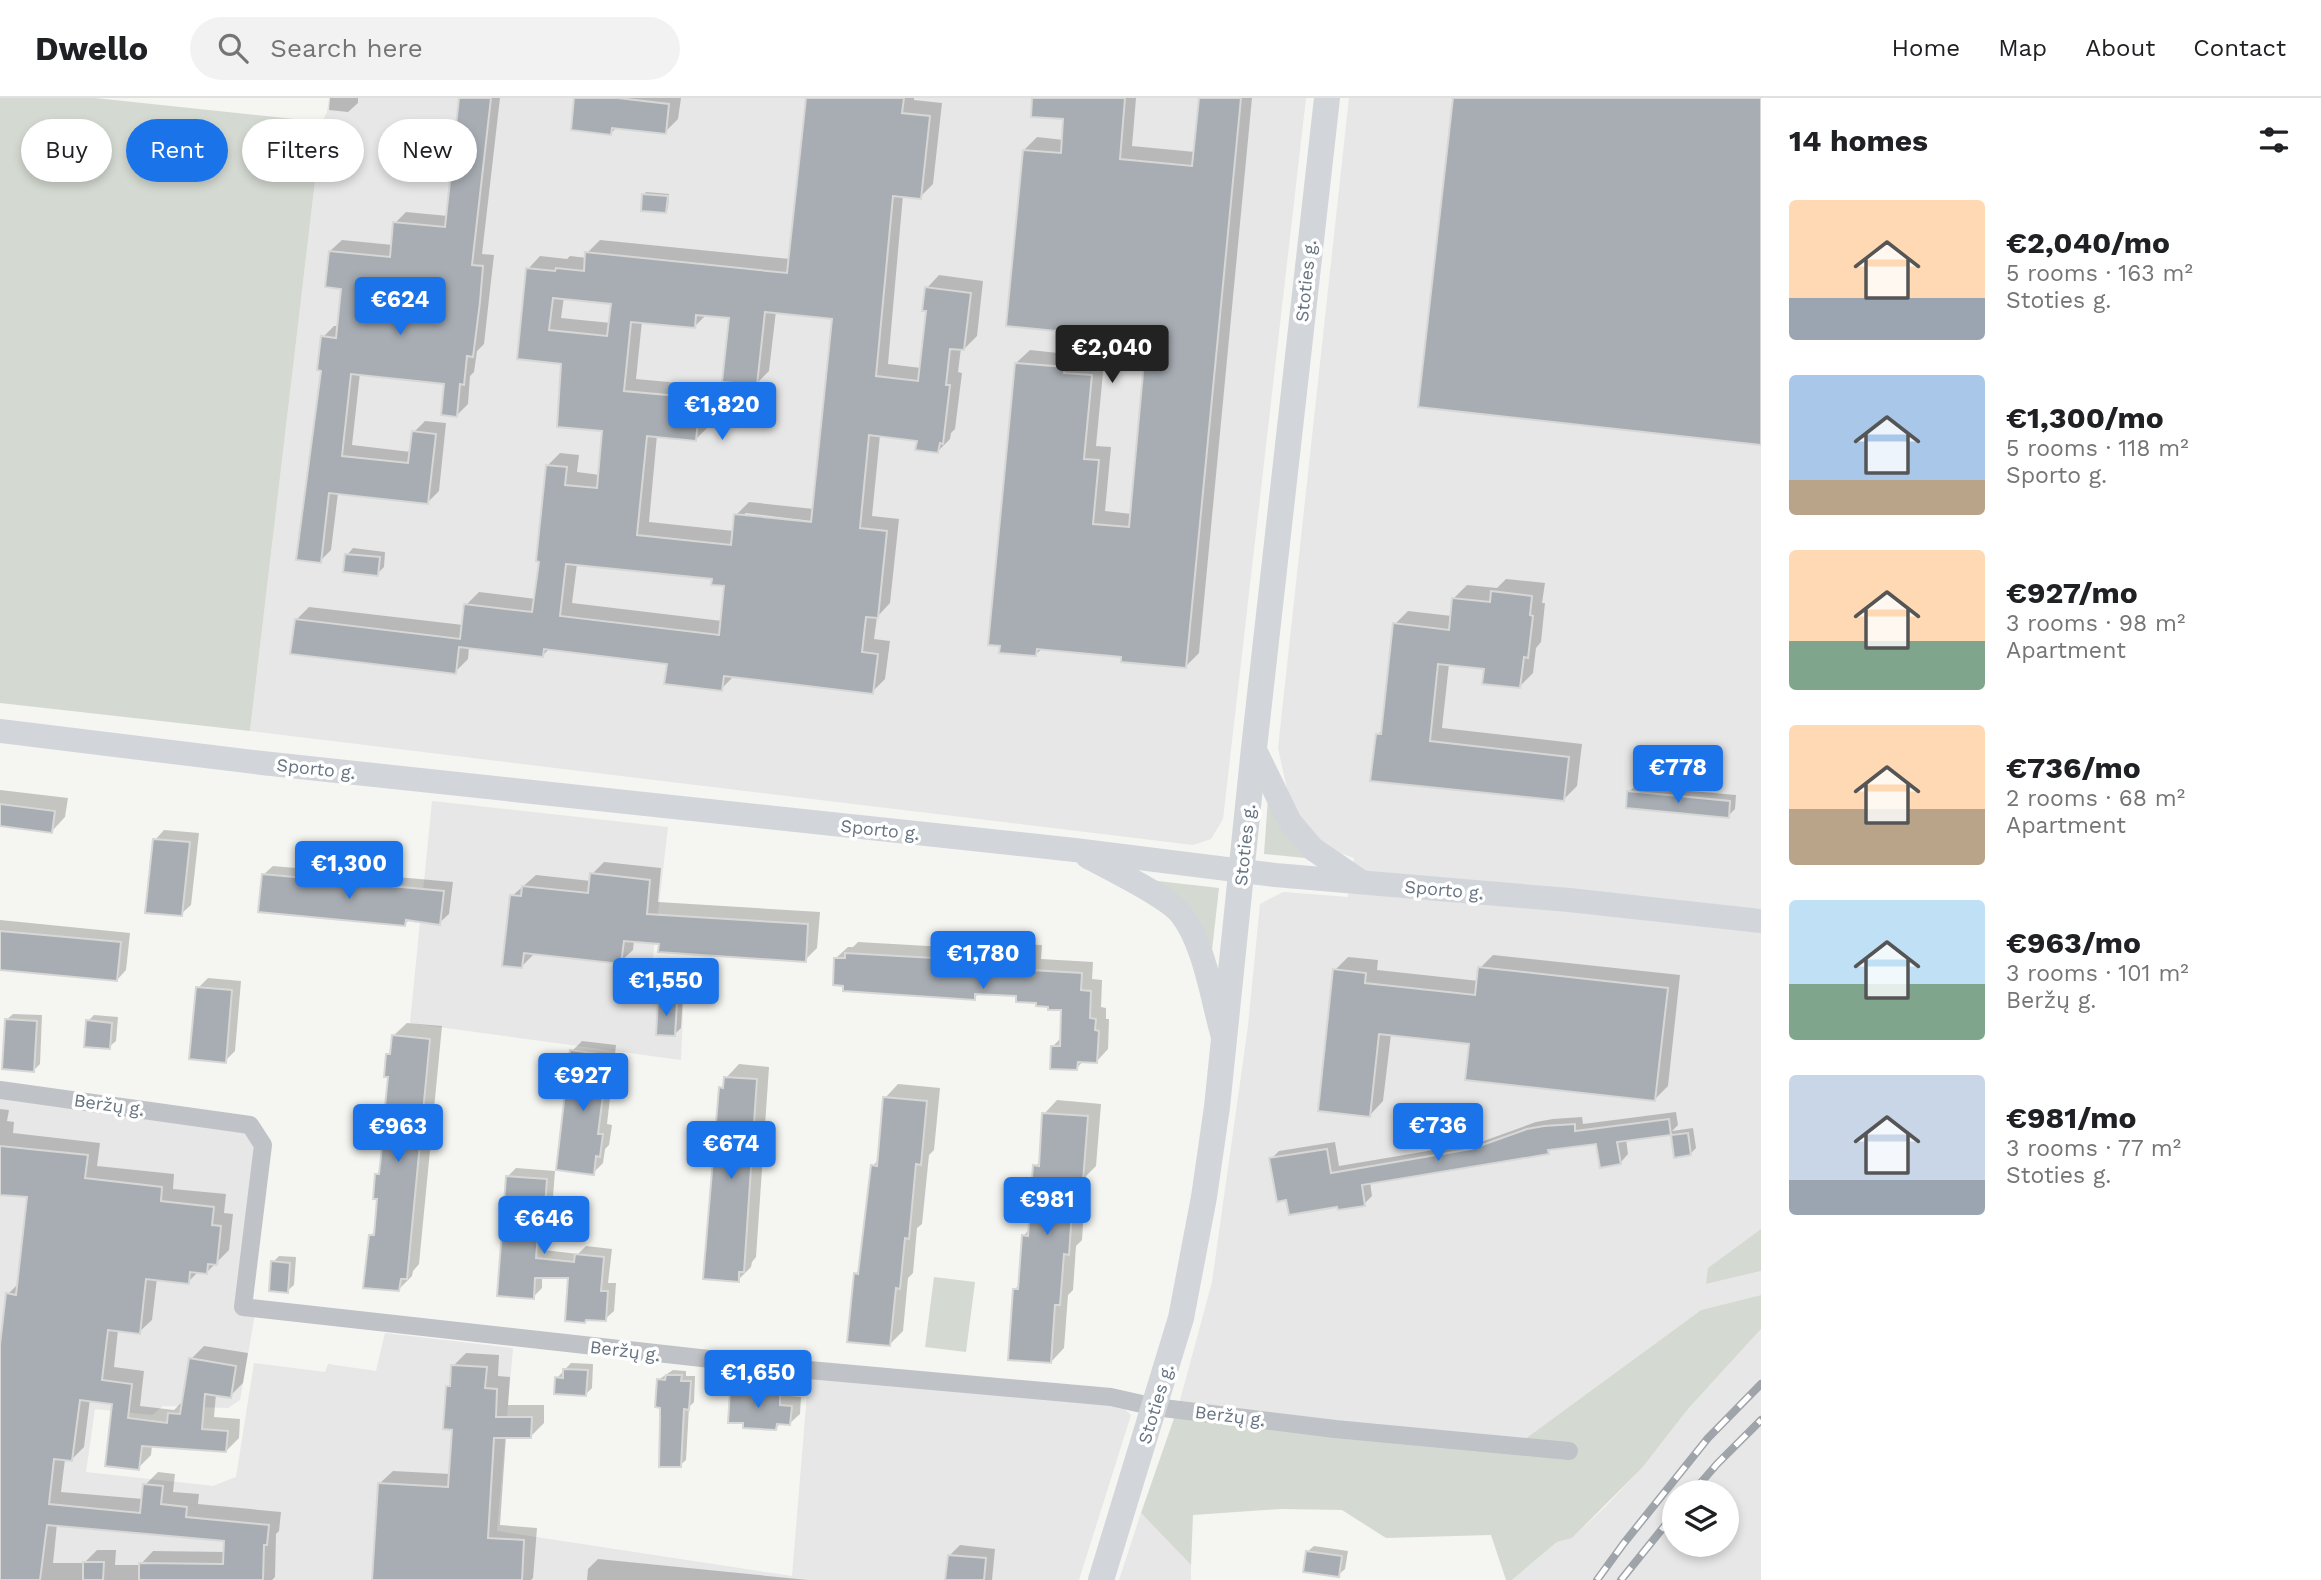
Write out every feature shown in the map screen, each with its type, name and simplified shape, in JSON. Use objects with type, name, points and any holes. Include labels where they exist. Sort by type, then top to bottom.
[{"type":"main road","name":"Stoties g.","points":[[1101,1580],[1181,1318],[1194,1258],[1215,1125],[1254,748],[1327,98]]},
{"type":"street","name":"Sporto g.","points":[[0,731],[262,764],[1075,850],[1242,871],[1569,900],[1761,921]]},
{"type":"street","points":[[1254,748],[1290,822],[1313,849],[1364,883]]},
{"type":"street","points":[[1075,850],[1162,898],[1180,912],[1196,938],[1224,1041]]},
{"type":"street","name":"Beržų g.","points":[[0,1090],[250,1125],[263,1145],[243,1307],[796,1369],[1111,1397],[1156,1407],[1335,1429],[1569,1451]]},
{"type":"shaded area","points":[[0,98],[95,98],[294,119],[242,119],[242,182],[315,182],[250,731],[0,703]]},
{"type":"shaded area","points":[[329,98],[1306,98],[1223,819],[1211,839],[1193,845],[250,731],[315,182],[364,182],[364,119],[324,119]]},
{"type":"shaded area","points":[[1349,98],[1761,98],[1761,1229],[1709,1268],[1706,1284],[1761,1271],[1761,1295],[1701,1310],[1521,1442],[1179,1404],[1212,1282],[1248,1026],[1260,904],[1283,892],[1348,897],[1354,858],[1334,851],[1302,830],[1287,789],[1278,748]]},
{"type":"shaded area","points":[[1268,798],[1315,859],[1264,854]]},
{"type":"shaded area","points":[[432,801],[668,827],[650,982],[684,987],[681,1060],[410,1023]]},
{"type":"shaded area","points":[[1140,879],[1219,888],[1210,968]]},
{"type":"shaded area","points":[[0,1090],[250,1125],[263,1145],[243,1306],[256,1308],[240,1400],[228,1408],[163,1406],[152,1415],[95,1409],[86,1472],[213,1486],[236,1477],[254,1363],[325,1372],[328,1364],[376,1371],[385,1333],[513,1348],[497,1531],[792,1576],[809,1370],[1111,1397],[1131,1415],[1079,1580],[0,1580]]},
{"type":"shaded area","points":[[1761,1229],[1761,1271],[1706,1284],[1708,1268]]},
{"type":"shaded area","points":[[934,1277],[975,1282],[966,1352],[925,1347]]},
{"type":"shaded area","points":[[1761,1295],[1761,1329],[1688,1409],[1642,1468],[1572,1538],[1557,1542],[1512,1580],[1506,1580],[1491,1535],[1386,1538],[1342,1510],[1281,1509],[1193,1515],[1191,1565],[1141,1513],[1179,1404],[1521,1442],[1701,1310]]},
{"type":"shaded area","points":[[1761,1329],[1761,1580],[1512,1580],[1557,1542],[1572,1538],[1642,1468],[1688,1409]]},
{"type":"shaded area","points":[[1141,1513],[1191,1565],[1191,1580],[1119,1580]]},
{"type":"building","points":[[459,98],[491,98],[472,265],[483,266],[480,302],[473,357],[467,356],[464,385],[460,384],[457,417],[441,415],[444,384],[351,374],[342,456],[408,463],[412,431],[436,434],[428,504],[329,493],[321,563],[296,560],[321,371],[317,370],[321,336],[336,338],[341,289],[325,287],[329,251],[390,257],[393,222],[445,227],[450,182],[477,182],[477,119],[457,119]]},
{"type":"building","points":[[574,98],[618,98],[669,104],[666,134],[612,128],[611,135],[571,130]]},
{"type":"building","points":[[806,98],[904,98],[902,113],[930,116],[921,199],[893,196],[876,376],[918,381],[926,311],[922,311],[925,287],[971,293],[964,350],[950,349],[946,385],[950,385],[943,444],[940,443],[938,453],[915,450],[917,441],[869,435],[860,528],[887,531],[878,618],[866,617],[862,652],[878,654],[873,694],[724,676],[722,691],[664,684],[667,664],[544,649],[543,657],[459,647],[456,674],[290,654],[295,619],[460,639],[464,604],[532,612],[539,562],[536,561],[546,465],[567,467],[565,485],[597,488],[602,431],[557,427],[561,364],[517,359],[526,268],[584,271],[585,252],[787,273]],"holes":[[[553,298],[611,304],[607,336],[549,330]],[[765,312],[832,319],[811,522],[734,514],[731,545],[637,535],[647,436],[696,441],[700,398],[624,391],[631,322],[695,328],[696,315],[729,318],[722,382],[757,385]],[[566,564],[712,579],[711,585],[724,586],[719,635],[560,616]]]},
{"type":"building","points":[[1032,98],[1125,98],[1120,159],[1192,166],[1199,98],[1241,98],[1186,668],[1121,662],[1121,657],[1037,649],[1036,656],[999,653],[1000,646],[988,645],[1015,363],[1065,367],[1064,373],[1092,375],[1084,459],[1099,460],[1093,524],[1129,527],[1146,340],[1006,326],[1023,150],[1061,153],[1063,119],[1031,117]]},
{"type":"building","points":[[1453,98],[1761,98],[1761,445],[1418,407]]},
{"type":"building","points":[[642,194],[668,196],[666,213],[641,211]]},
{"type":"building","points":[[345,554],[380,557],[378,576],[343,572]]},
{"type":"building","points":[[1491,591],[1532,596],[1530,615],[1533,616],[1528,658],[1524,657],[1520,688],[1482,684],[1484,669],[1438,664],[1430,741],[1569,757],[1564,801],[1370,781],[1376,734],[1381,734],[1393,623],[1449,630],[1452,598],[1490,602]]},
{"type":"building","points":[[1627,791],[1730,801],[1729,818],[1626,808]]},
{"type":"building","points":[[0,804],[55,811],[52,833],[0,826]]},
{"type":"building","points":[[153,839],[190,842],[182,916],[145,913]]},
{"type":"building","points":[[590,873],[650,880],[647,914],[808,924],[806,962],[658,952],[659,944],[624,941],[621,964],[524,953],[522,968],[502,966],[510,895],[521,896],[522,886],[588,893]]},
{"type":"building","points":[[262,874],[444,891],[440,925],[406,920],[405,926],[258,912]]},
{"type":"building","points":[[0,931],[121,942],[117,981],[0,970]]},
{"type":"building","points":[[845,953],[987,961],[987,958],[999,959],[999,955],[1031,956],[1031,970],[1082,973],[1081,990],[1091,991],[1090,1018],[1096,1019],[1095,1030],[1099,1031],[1097,1063],[1078,1062],[1077,1070],[1050,1069],[1051,1046],[1060,1046],[1061,1010],[1048,1010],[1048,1007],[1036,1006],[1036,1003],[1016,1002],[1016,996],[975,994],[975,1000],[843,991],[843,986],[833,985],[834,958],[845,958]]},
{"type":"building","points":[[1478,967],[1668,988],[1655,1101],[1465,1080],[1469,1044],[1379,1034],[1370,1117],[1318,1111],[1333,969],[1366,973],[1365,983],[1475,995]]},
{"type":"building","points":[[196,987],[232,990],[226,1063],[189,1059]]},
{"type":"building","points":[[658,1001],[677,1002],[675,1036],[656,1035]]},
{"type":"building","points":[[5,1019],[37,1021],[34,1072],[2,1069]]},
{"type":"building","points":[[86,1020],[112,1023],[110,1049],[84,1047]]},
{"type":"building","points":[[392,1035],[430,1039],[407,1279],[401,1279],[399,1291],[363,1288],[369,1235],[374,1235],[377,1199],[373,1199],[375,1174],[379,1174],[383,1138],[378,1138],[380,1116],[384,1116],[388,1077],[384,1077],[386,1054],[390,1054]]},
{"type":"building","points":[[570,1050],[607,1055],[607,1096],[603,1095],[598,1134],[603,1134],[600,1157],[596,1156],[594,1175],[556,1170]]},
{"type":"building","points":[[724,1077],[757,1079],[744,1272],[739,1272],[739,1282],[703,1279],[719,1087],[723,1088]]},
{"type":"building","points":[[883,1097],[927,1101],[921,1165],[916,1164],[909,1239],[905,1238],[900,1289],[896,1288],[890,1346],[847,1342],[854,1273],[858,1274],[871,1165],[877,1166]]},
{"type":"building","points":[[1042,1113],[1088,1116],[1083,1181],[1074,1181],[1069,1255],[1064,1254],[1060,1305],[1055,1305],[1051,1363],[1008,1360],[1013,1289],[1018,1289],[1022,1235],[1028,1236],[1033,1165],[1039,1166]]},
{"type":"building","points":[[1669,1119],[1671,1135],[1617,1142],[1621,1164],[1600,1168],[1596,1144],[1548,1150],[1549,1154],[1362,1185],[1365,1206],[1338,1210],[1337,1207],[1289,1215],[1286,1200],[1277,1202],[1269,1158],[1327,1149],[1331,1173],[1471,1149],[1527,1129],[1544,1126],[1575,1124],[1575,1131]]},
{"type":"building","points":[[1688,1133],[1691,1155],[1674,1158],[1671,1135]]},
{"type":"building","points":[[0,1146],[88,1155],[85,1178],[162,1187],[161,1201],[214,1207],[212,1225],[221,1226],[217,1265],[208,1264],[207,1274],[190,1272],[189,1284],[146,1279],[140,1334],[108,1330],[102,1380],[132,1384],[128,1418],[167,1423],[168,1413],[180,1414],[189,1358],[236,1366],[231,1398],[205,1394],[202,1429],[228,1431],[226,1452],[142,1446],[139,1470],[105,1466],[112,1404],[80,1400],[72,1461],[54,1459],[49,1504],[140,1513],[143,1484],[163,1486],[161,1504],[187,1507],[186,1517],[269,1525],[267,1545],[264,1545],[263,1580],[139,1580],[139,1563],[223,1564],[224,1541],[47,1525],[40,1580],[0,1580],[0,1345],[6,1293],[16,1295],[27,1197],[0,1195]]},
{"type":"building","points":[[506,1176],[547,1179],[544,1220],[539,1220],[536,1258],[574,1262],[575,1254],[604,1257],[601,1291],[608,1291],[606,1321],[565,1321],[568,1278],[535,1278],[534,1299],[497,1296]]},
{"type":"building","points":[[271,1261],[290,1263],[288,1293],[269,1291]]},
{"type":"building","points":[[451,1365],[487,1367],[485,1388],[497,1389],[496,1417],[532,1417],[531,1438],[494,1438],[488,1538],[524,1540],[522,1580],[372,1580],[378,1483],[448,1487],[452,1430],[443,1429],[446,1386],[450,1386]]},
{"type":"building","points":[[563,1369],[588,1370],[586,1396],[554,1394],[555,1377],[563,1378]]},
{"type":"building","points":[[666,1375],[682,1375],[681,1381],[691,1381],[689,1410],[684,1409],[681,1467],[659,1467],[660,1408],[655,1407],[657,1379],[665,1380]]},
{"type":"building","points":[[730,1390],[780,1393],[780,1405],[792,1406],[790,1425],[777,1424],[776,1430],[743,1428],[743,1423],[728,1423]]},
{"type":"building","points":[[1306,1551],[1342,1556],[1339,1577],[1303,1572]]},
{"type":"building","points":[[948,1555],[986,1558],[984,1580],[945,1580]]},
{"type":"building","points":[[83,1562],[104,1562],[103,1580],[83,1580]]},
{"type":"railway","points":[[1597,1580],[1708,1438],[1761,1384]]},
{"type":"railway","points":[[1703,1480],[1761,1420]]},
{"type":"railway","points":[[1621,1580],[1662,1529]]}]
